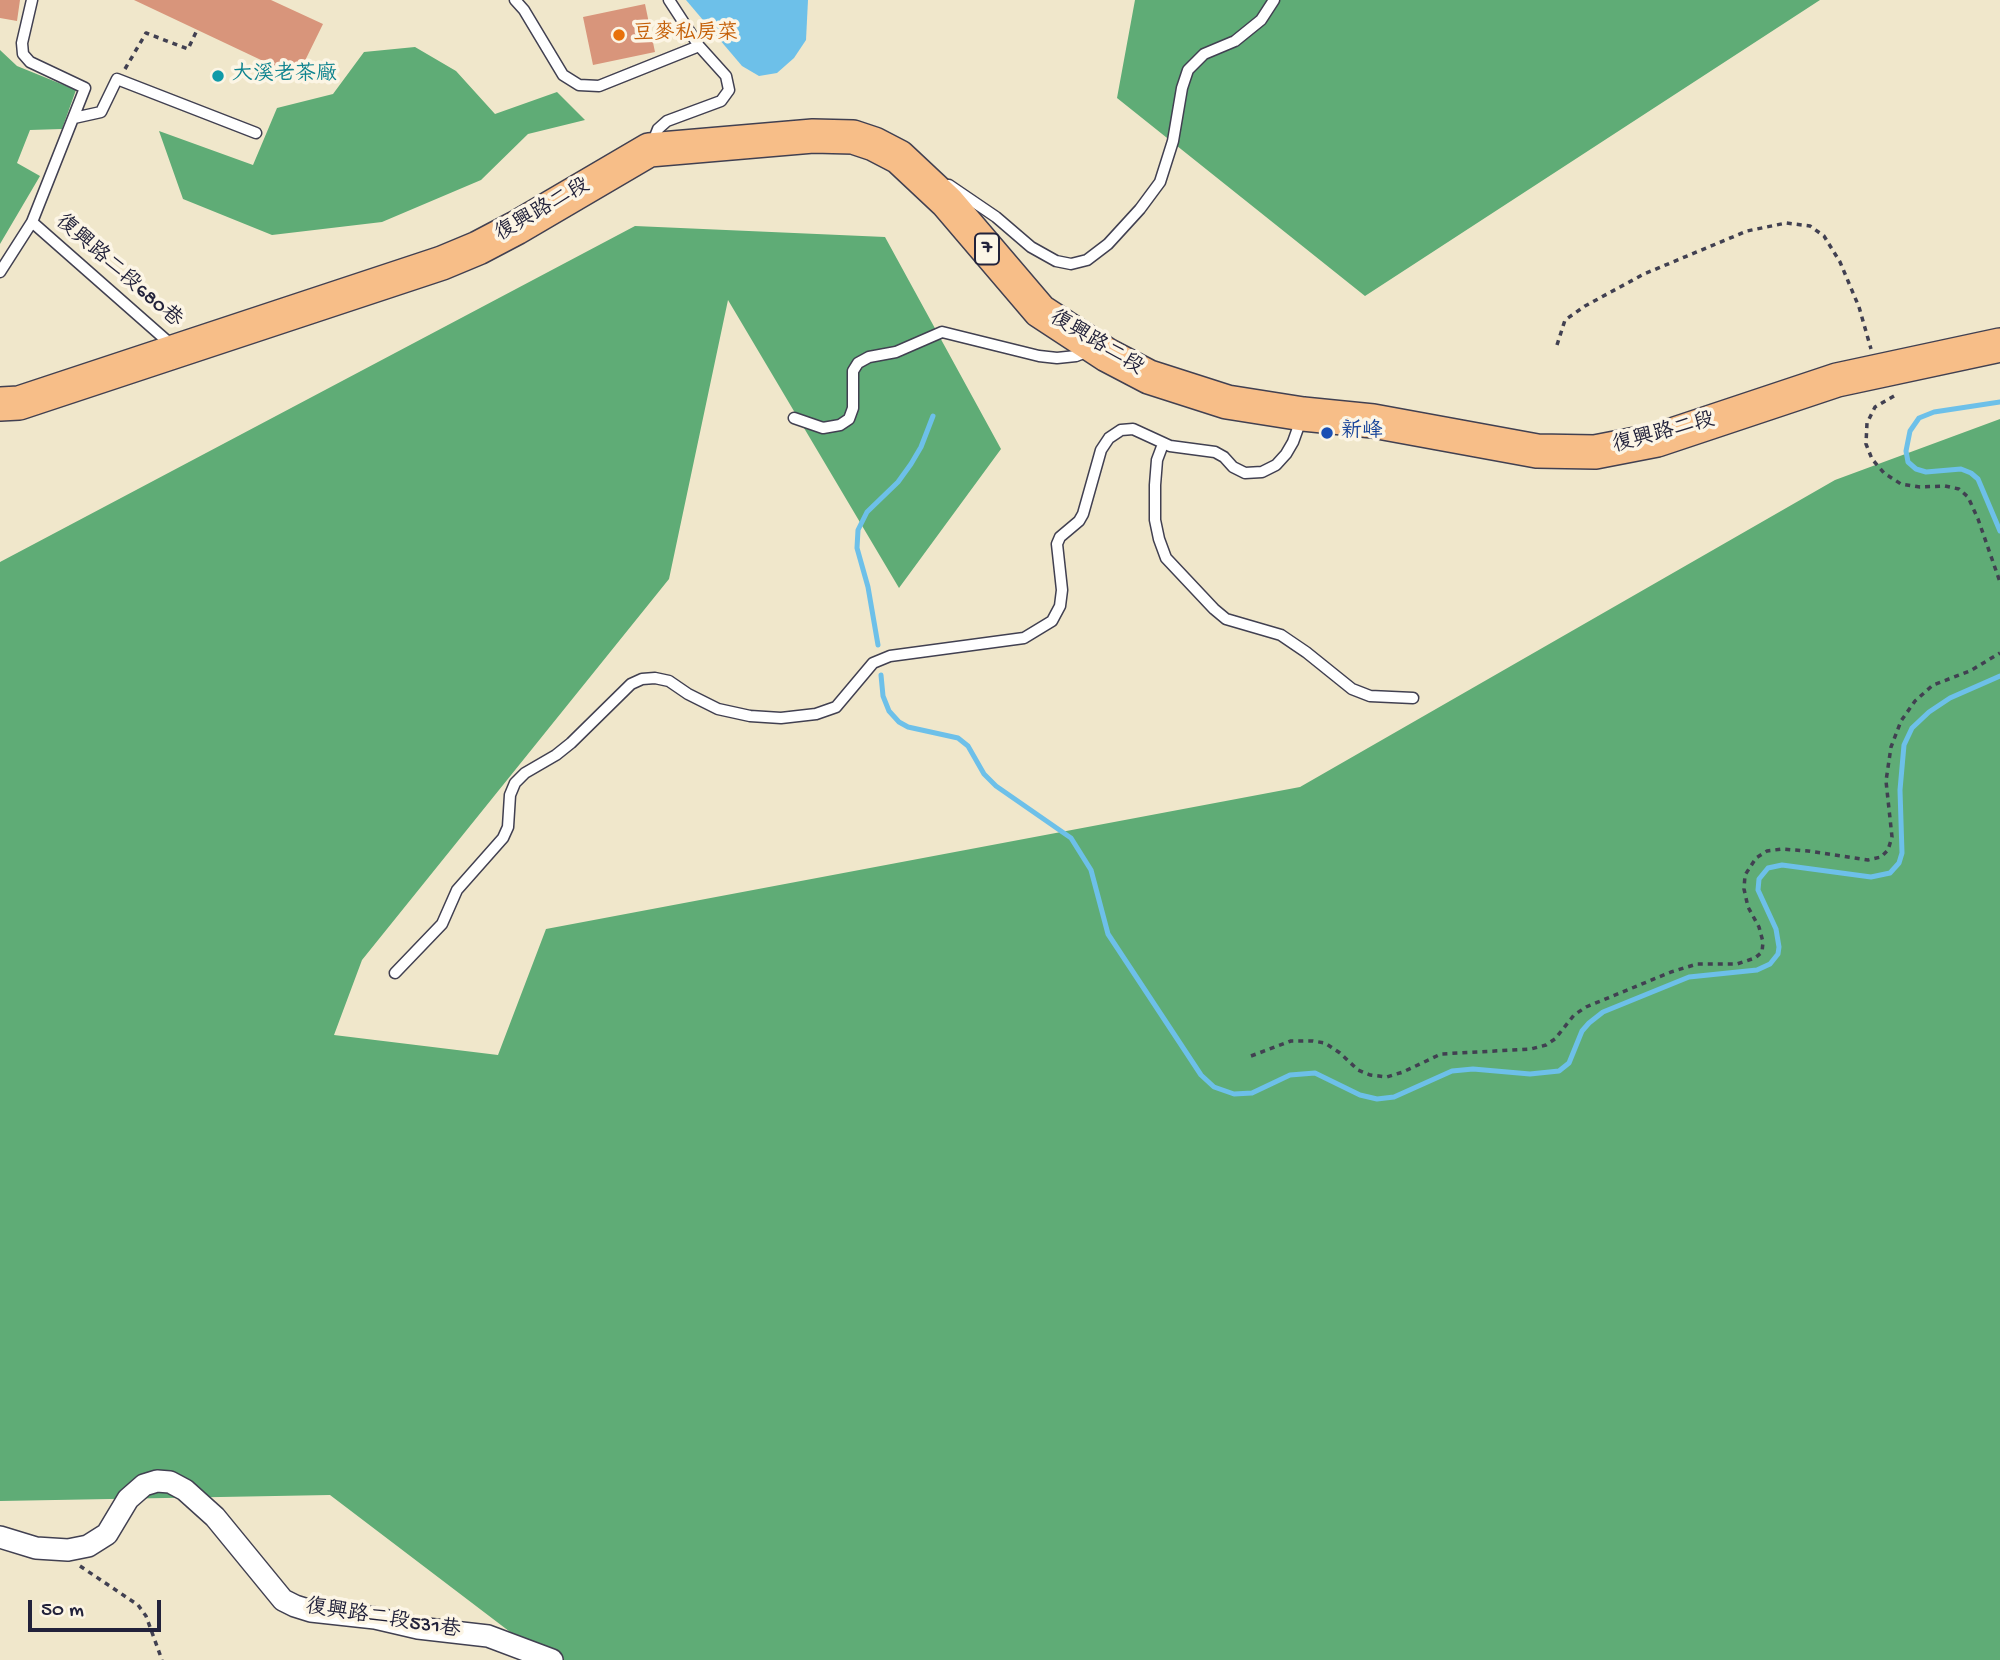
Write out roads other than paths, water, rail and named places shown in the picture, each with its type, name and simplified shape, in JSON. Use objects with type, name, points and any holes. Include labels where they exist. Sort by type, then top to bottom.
[{"type":"main road","name":"復興路二段","points":[[0,404],[19,403],[442,263],[478,248],[649,150],[813,136],[853,137],[874,144],[899,158],[947,202],[1040,311],[1097,348],[1149,377],[1227,402],[1373,421],[1537,450],[1595,452],[1657,440],[1837,380],[2000,345]]},
{"type":"street","name":"復興路二段531巷","points":[[0,1537],[36,1548],[68,1550],[88,1546],[107,1534],[128,1499],[144,1485],[157,1481],[170,1482],[185,1490],[215,1517],[283,1600],[295,1606],[311,1611],[375,1618],[418,1628],[488,1636],[552,1660]]},
{"type":"lane","points":[[0,272],[32,222],[85,88],[30,62],[23,54],[22,43],[32,0]]},
{"type":"lane","points":[[514,0],[524,10],[564,75],[579,85],[599,86],[699,46]]},
{"type":"lane","points":[[649,150],[658,129],[667,121],[721,101],[729,90],[726,76],[699,46],[669,0]]},
{"type":"lane","points":[[923,178],[942,181],[955,187],[1031,247],[1056,261],[1071,264],[1087,260],[1108,244],[1160,182],[1173,141],[1182,88],[1188,70],[1204,54],[1235,41],[1261,20],[1274,0]]},
{"type":"lane","points":[[75,118],[101,112],[118,79],[256,133]]},
{"type":"lane","name":"復興路二段680巷","points":[[32,222],[179,351]]},
{"type":"lane","points":[[794,418],[822,428],[840,425],[849,419],[853,408],[853,371],[858,363],[869,357],[896,352],[942,332],[954,333],[1004,349],[1057,358],[1076,356],[1097,348]]},
{"type":"lane","points":[[395,973],[442,924],[457,890],[503,838],[508,827],[510,795],[515,783],[525,773],[571,743],[631,684],[642,679],[669,681],[718,709],[750,716],[781,718],[836,707],[873,663],[890,656],[1024,638],[1052,621],[1060,606],[1062,590],[1057,544],[1060,537],[1079,521],[1083,514],[1101,450],[1109,438],[1121,430],[1133,429],[1163,444],[1215,452],[1233,467],[1245,472],[1262,472],[1276,466],[1286,454],[1303,414]]},
{"type":"lane","points":[[1163,444],[1157,460],[1154,485],[1159,539],[1166,558],[1214,610],[1226,619],[1281,635],[1352,689],[1370,696],[1413,698]]},
{"type":"water","points":[[686,0],[808,0],[806,40],[794,58],[777,73],[759,76],[742,66]]},
{"type":"waterway","points":[[2000,402],[1934,412],[1919,418],[1910,431],[1906,451],[1908,462],[1916,469],[1926,472],[1961,469],[1971,473],[1978,479],[2000,531]]},
{"type":"waterway","points":[[878,645],[868,587],[857,548],[858,530],[867,512],[898,482],[911,464],[933,416]]},
{"type":"waterway","points":[[881,675],[883,696],[889,711],[899,722],[908,727],[958,738],[968,746],[984,774],[996,786],[1071,838],[1091,870],[1108,934],[1201,1075],[1214,1087],[1234,1094],[1252,1093],[1290,1075],[1315,1073],[1360,1095],[1377,1099],[1394,1097],[1452,1071],[1473,1069],[1530,1074],[1559,1071],[1569,1063],[1582,1031],[1603,1012],[1689,977],[1757,970],[1770,964],[1778,954],[1779,947],[1776,929],[1758,890],[1759,879],[1768,868],[1782,865],[1871,877],[1890,873],[1899,863],[1902,853],[1900,790],[1904,745],[1912,728],[1950,698],[2000,676]]},
{"type":"place","name":"豆麥私房菜","points":[[619,35]]},
{"type":"place","name":"大溪老茶廠","points":[[218,76]]},
{"type":"place","name":"新峰","points":[[1327,433]]}]
